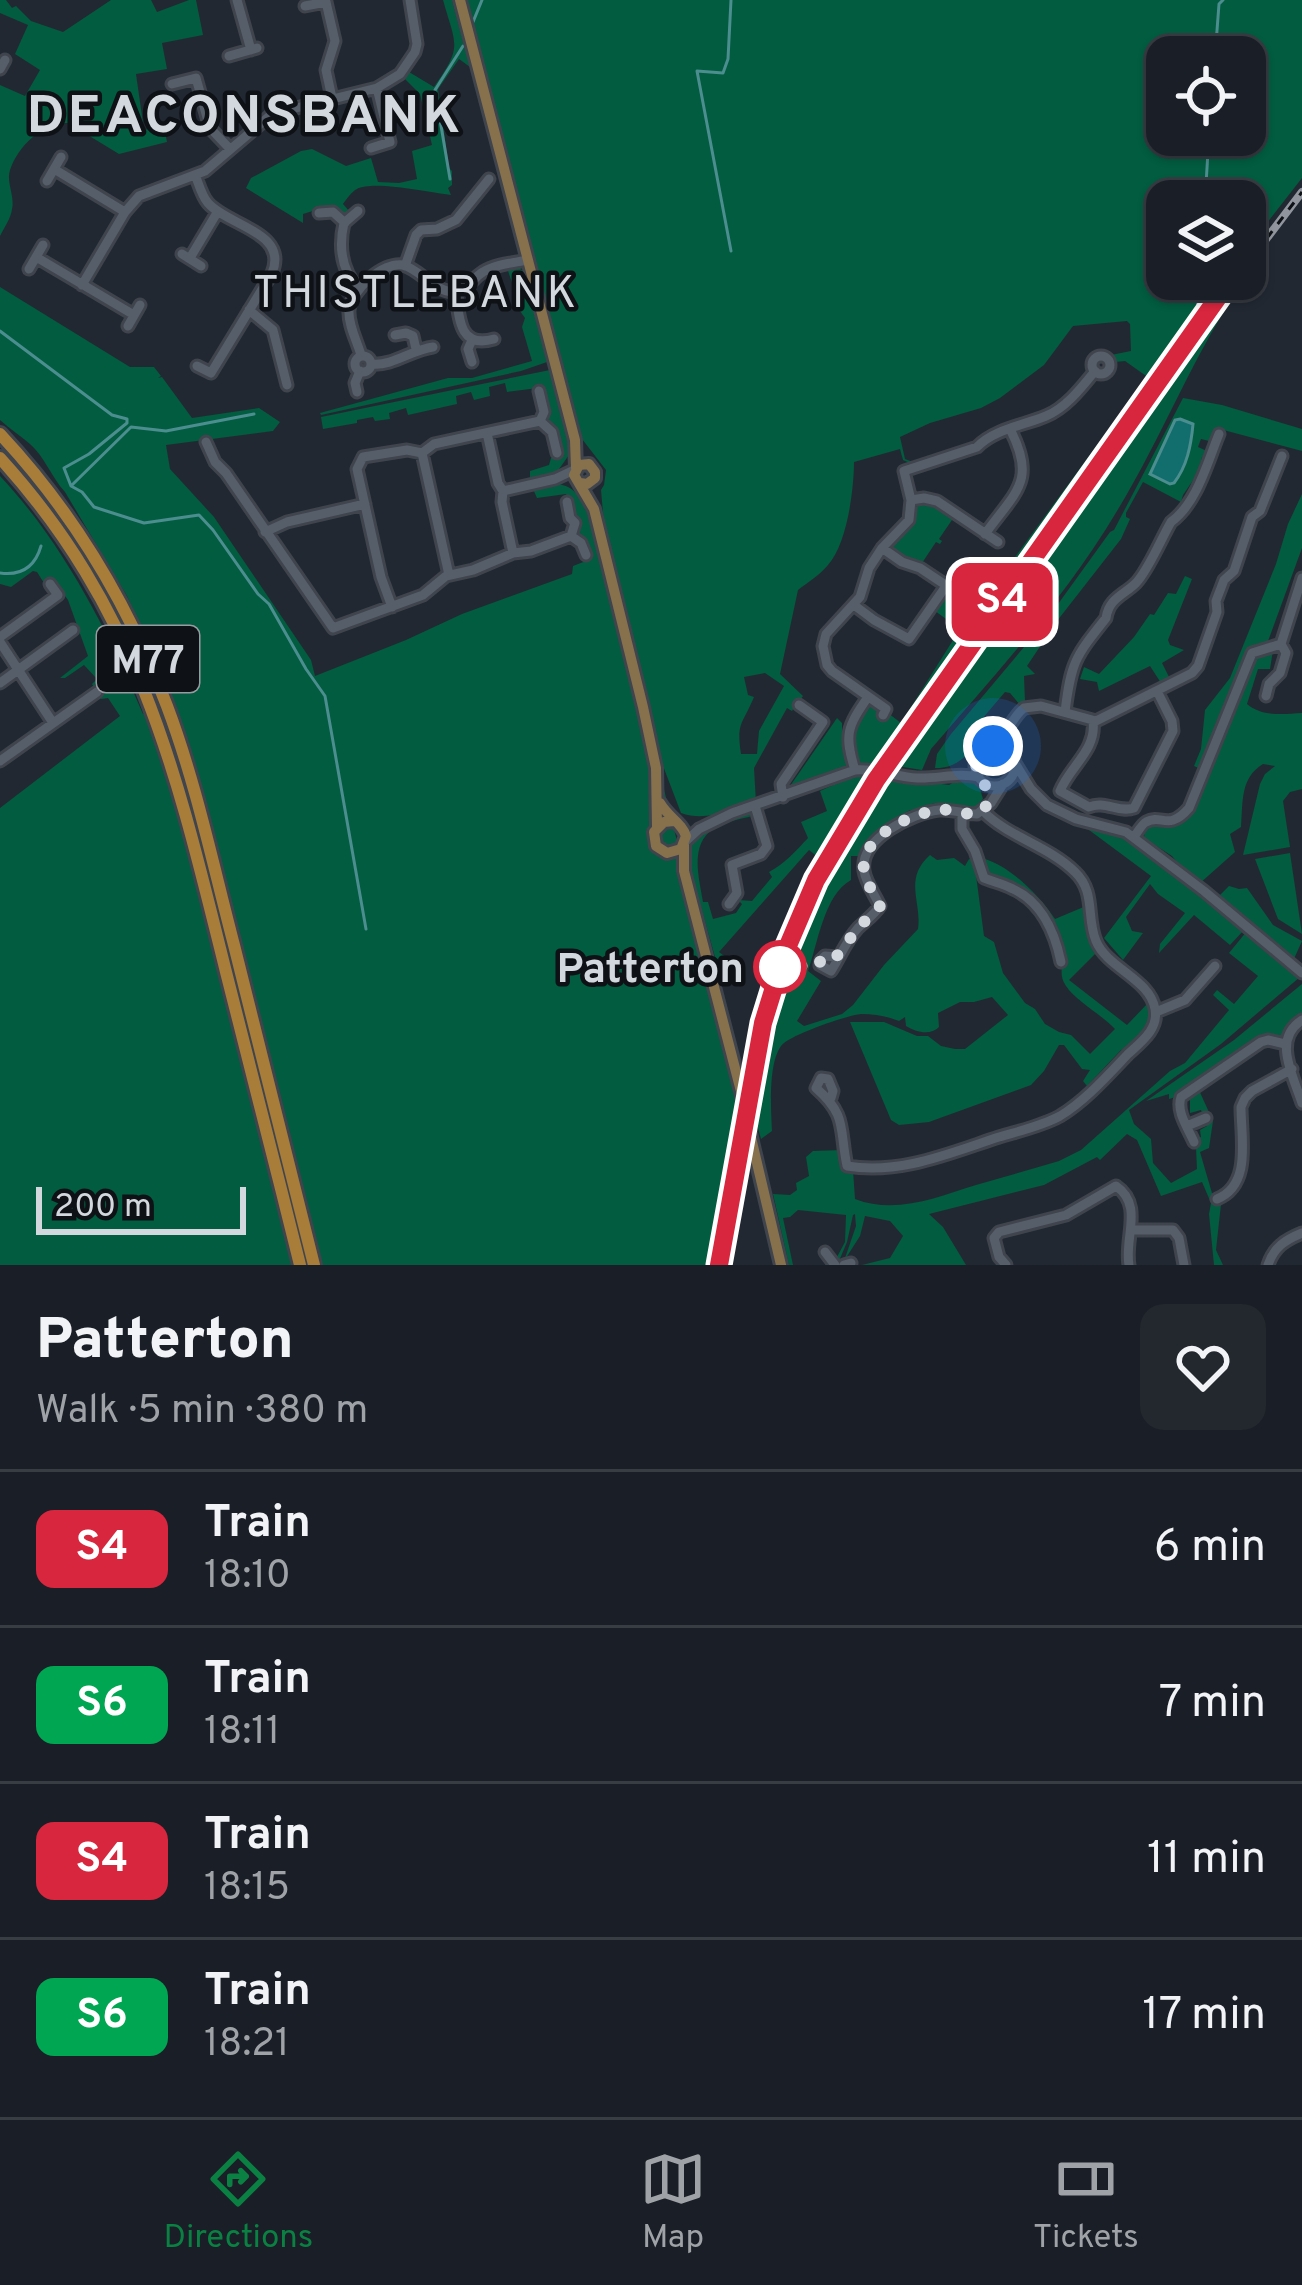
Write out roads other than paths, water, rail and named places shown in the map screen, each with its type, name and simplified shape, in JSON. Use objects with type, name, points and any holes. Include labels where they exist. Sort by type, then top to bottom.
[{"type":"highway","name":"M77","points":[[0,434],[98,563],[138,637],[168,709],[192,785],[314,1265]]},
{"type":"highway","name":"M77","points":[[0,458],[46,513],[93,582],[154,710],[190,830],[300,1265]]},
{"type":"main road","points":[[460,0],[575,440],[577,476],[594,509]]},
{"type":"main road","points":[[575,440],[593,472],[594,509],[656,768],[654,841],[684,871]]},
{"type":"main road","points":[[577,476],[582,464],[593,472]]},
{"type":"main road","points":[[577,476],[587,484],[593,472]]},
{"type":"main road","points":[[658,800],[685,831],[684,871],[781,1265]]},
{"type":"main road","points":[[656,827],[676,822]]},
{"type":"main road","points":[[668,853],[685,843]]},
{"type":"street","points":[[229,56],[254,49],[237,0]]},
{"type":"street","points":[[82,285],[139,196],[196,177],[272,115],[377,88],[400,74],[415,52],[417,35],[410,0]]},
{"type":"street","points":[[305,6],[329,1],[335,41],[326,70],[332,98]]},
{"type":"street","points":[[172,84],[201,77],[210,128],[230,149]]},
{"type":"street","points":[[371,148],[395,141],[377,88]]},
{"type":"street","points":[[47,181],[61,157]]},
{"type":"street","points":[[54,170],[125,212]]},
{"type":"street","points":[[196,177],[205,199],[265,239],[276,255],[275,266],[215,376],[197,366]]},
{"type":"street","points":[[405,266],[416,235],[456,220],[489,179]]},
{"type":"street","points":[[201,266],[186,256],[218,211]]},
{"type":"street","points":[[319,213],[330,211],[345,223]]},
{"type":"street","points":[[358,211],[341,230],[345,272],[359,290]]},
{"type":"street","points":[[29,269],[43,245]]},
{"type":"street","points":[[36,257],[134,316]]},
{"type":"street","points":[[362,355],[349,315],[351,302],[382,270],[405,266],[443,290],[456,292],[483,272],[528,260]]},
{"type":"street","points":[[456,292],[461,326],[472,340],[494,339]]},
{"type":"street","points":[[249,310],[273,331],[287,386]]},
{"type":"street","points":[[394,334],[413,336],[416,350]]},
{"type":"street","points":[[472,340],[468,349],[472,362]]},
{"type":"street","points":[[372,364],[433,347]]},
{"type":"street","points":[[362,355],[372,364]]},
{"type":"street","points":[[360,371],[355,364],[362,355]]},
{"type":"street","points":[[360,371],[368,371],[372,364]]},
{"type":"street","points":[[356,392],[360,371]]},
{"type":"street","points":[[904,471],[1047,416],[1095,371]]},
{"type":"street","points":[[539,391],[544,412],[540,421]]},
{"type":"street","points":[[392,607],[357,469],[360,460],[407,450],[422,452],[434,444],[540,421]]},
{"type":"street","points":[[540,421],[551,432],[557,453]]},
{"type":"street","points":[[986,534],[1018,488],[1024,471],[1010,429]]},
{"type":"street","points":[[487,433],[513,553]]},
{"type":"street","points":[[1065,712],[1075,658],[1122,590],[1135,584],[1179,516],[1202,477],[1208,446],[1219,434]]},
{"type":"street","points":[[206,442],[215,462],[333,628],[423,596],[449,575],[571,536]]},
{"type":"street","points":[[422,452],[449,575]]},
{"type":"street","points":[[884,715],[886,710],[832,671],[824,653],[826,634],[854,605],[869,568],[909,520],[911,500],[898,453]]},
{"type":"street","points":[[1282,456],[1272,466],[1260,511],[1252,517],[1234,571],[1224,580],[1198,666],[1187,676],[1094,721],[1041,706],[1024,708],[1006,735],[1015,764],[1047,805],[1134,837],[1302,973]]},
{"type":"street","points":[[231,481],[243,474]]},
{"type":"street","points":[[503,491],[577,476]]},
{"type":"street","points":[[911,500],[938,501],[998,542]]},
{"type":"street","points":[[567,502],[575,523],[571,536]]},
{"type":"street","points":[[266,532],[277,525],[365,504]]},
{"type":"street","points":[[571,536],[586,555]]},
{"type":"street","points":[[882,548],[959,594]]},
{"type":"street","points":[[1266,696],[1269,684],[1280,673],[1286,653],[1281,644],[1302,578]]},
{"type":"street","points":[[50,584],[58,596],[0,639],[53,723]]},
{"type":"street","points":[[854,605],[909,639],[946,586]]},
{"type":"street","points":[[0,683],[73,630]]},
{"type":"street","points":[[1134,837],[1149,820],[1169,822],[1184,814],[1252,653],[1281,644]]},
{"type":"street","points":[[1094,721],[1095,733],[1083,758],[1072,766],[1061,793],[1089,807],[1134,808],[1173,731],[1156,691]]},
{"type":"street","points":[[0,761],[97,692]]},
{"type":"street","points":[[855,770],[847,736],[868,697]]},
{"type":"street","points":[[783,796],[781,784],[823,722],[799,705]]},
{"type":"street","points":[[956,773],[1006,735]]},
{"type":"street","points":[[993,746],[1008,751]]},
{"type":"street","points":[[977,759],[976,770],[988,798],[984,810]]},
{"type":"street","points":[[828,975],[836,957],[880,906],[864,871],[873,842],[923,813],[977,814],[1013,775],[1015,764]]},
{"type":"street","points":[[676,822],[712,821],[855,770],[916,778],[956,773],[994,786],[1005,783],[1031,789]]},
{"type":"street","points":[[729,904],[737,893],[732,865],[761,854],[766,846],[755,806]]},
{"type":"street","points":[[831,1098],[842,1124],[847,1166],[930,1161],[1057,1118],[1151,1031],[1156,1012],[1145,991],[1096,941],[1090,898],[1080,877],[1000,826],[984,810]]},
{"type":"street","points":[[962,814],[962,829],[984,878],[1011,888],[1037,908],[1057,942],[1061,962]]},
{"type":"street","points":[[685,843],[712,821]]},
{"type":"street","points":[[737,893],[751,896]]},
{"type":"street","points":[[1156,1012],[1179,1005],[1215,966]]},
{"type":"street","points":[[1201,984],[1211,992]]},
{"type":"street","points":[[1302,1020],[1290,1028],[1285,1044],[1302,1102]]},
{"type":"street","points":[[1195,1142],[1186,1126],[1181,1097],[1261,1042],[1285,1044]]},
{"type":"street","points":[[1216,1199],[1235,1195],[1241,1173],[1245,1098],[1292,1070]]},
{"type":"street","points":[[1186,1126],[1206,1118]]},
{"type":"street","points":[[1006,1265],[994,1238],[999,1232],[1066,1215],[1116,1186],[1129,1202],[1129,1265]]},
{"type":"street","points":[[1132,1231],[1173,1230],[1184,1265]]},
{"type":"street","points":[[1268,1265],[1282,1242],[1302,1233]]},
{"type":"street","points":[[825,1252],[844,1264]]},
{"type":"waterway","points":[[473,22],[482,0]]},
{"type":"waterway","points":[[731,0],[723,73],[697,71],[731,251]]},
{"type":"waterway","points":[[1217,36],[1223,0]]},
{"type":"waterway","points":[[450,179],[435,90],[463,46]]},
{"type":"waterway","points":[[1206,180],[1208,156]]},
{"type":"waterway","points":[[1197,315],[1198,300]]},
{"type":"waterway","points":[[0,331],[112,415],[127,419],[89,454],[64,468],[71,486],[94,507],[144,523],[199,515],[269,604],[325,696],[366,929]]},
{"type":"waterway","points":[[72,485],[131,427],[166,431],[254,414]]},
{"type":"waterway","points":[[0,573],[26,568],[41,546]]},
{"type":"railway","points":[[1266,239],[1302,192]]},
{"type":"railway","points":[[724,1265],[767,1023],[788,952],[818,882],[900,753],[1221,300]]},
{"type":"train","name":"S4","points":[[719,1265],[763,1023],[784,955],[816,880],[876,780],[1216,300]]},
{"type":"place","name":"Patterton","points":[[780,967]]},
{"type":"district","name":"DEACONSBANK","points":[[245,113]]},
{"type":"district","name":"THISTLEBANK","points":[[416,291]]}]
